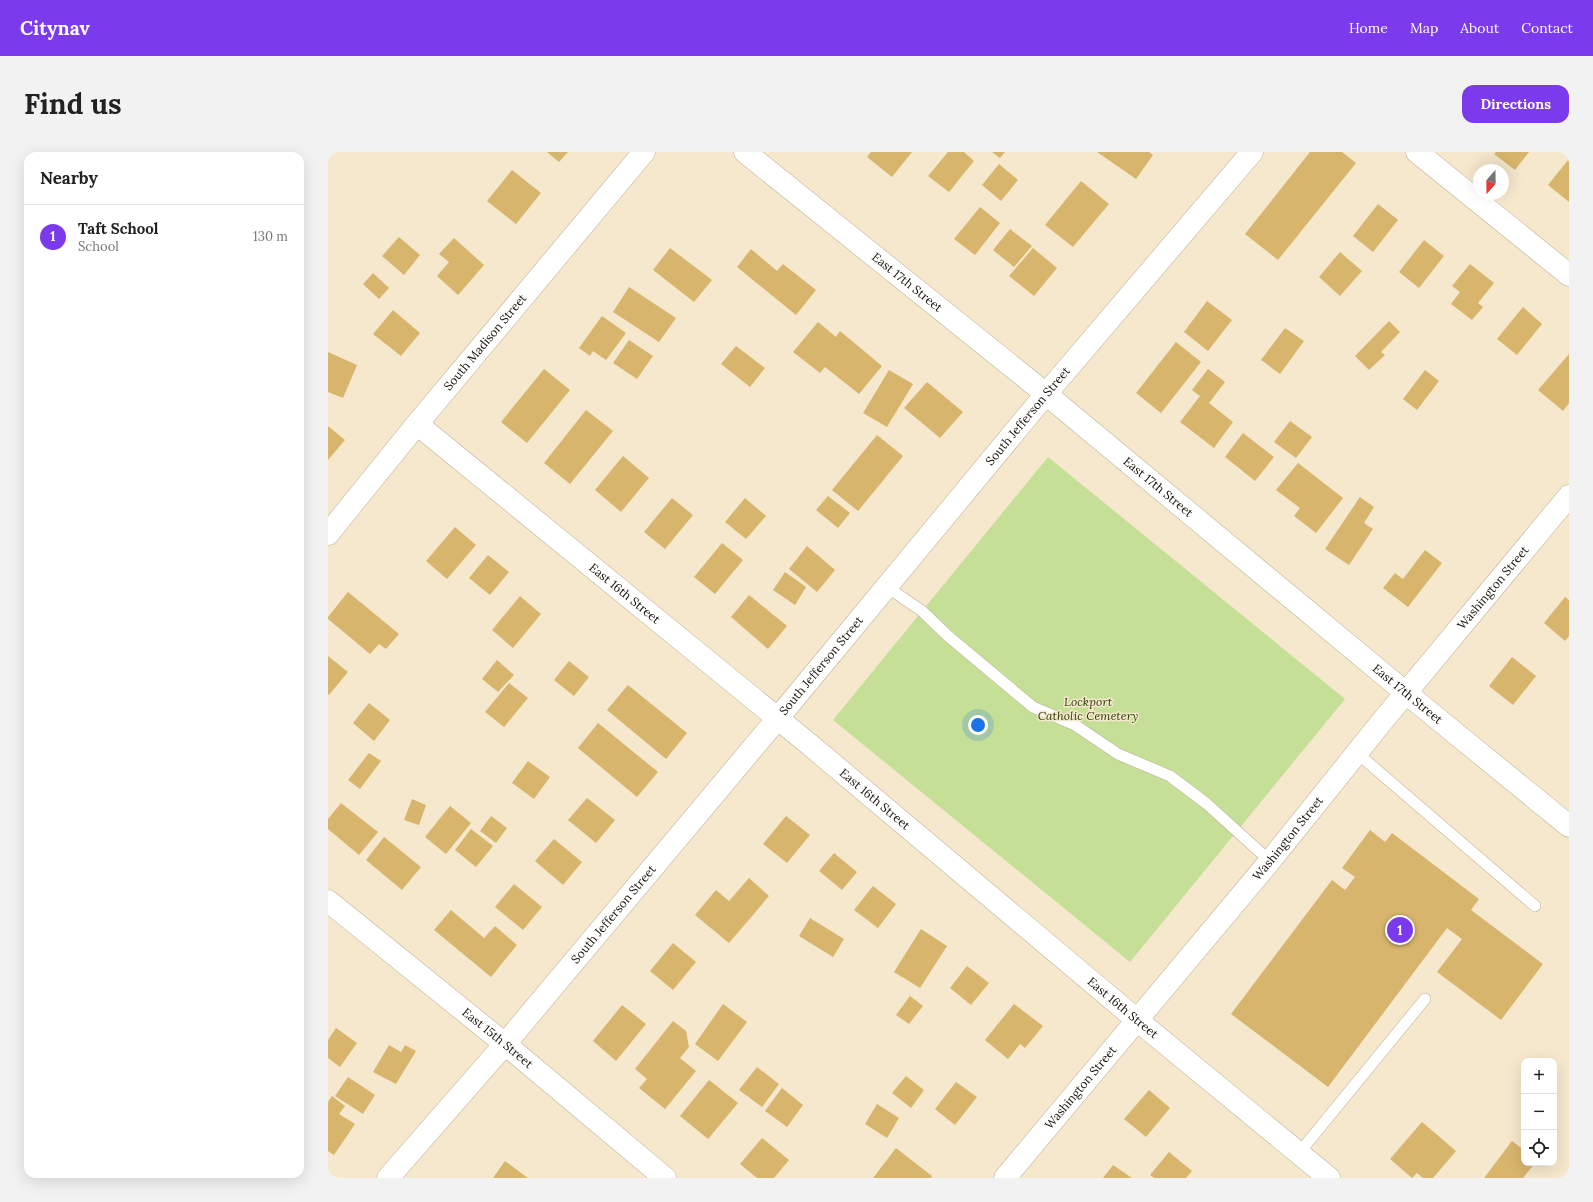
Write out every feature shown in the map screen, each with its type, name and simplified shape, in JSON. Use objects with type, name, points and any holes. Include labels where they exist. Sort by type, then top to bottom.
[{"type":"street","name":"South Madison Street","points":[[328,534],[417,424],[644,152]]},
{"type":"street","name":"East 17th Street","points":[[745,152],[1046,394],[1406,693],[1569,826]]},
{"type":"street","name":"South Jefferson Street","points":[[388,1178],[505,1044],[778,718],[1046,394],[1252,152]]},
{"type":"street","points":[[1417,152],[1569,275]]},
{"type":"street","name":"East 16th Street","points":[[417,424],[778,718],[1137,1020],[1329,1178]]},
{"type":"street","name":"Washington Street","points":[[1005,1178],[1270,861],[1406,693],[1569,496]]},
{"type":"street","name":"East 15th Street","points":[[328,901],[505,1044],[665,1178]]},
{"type":"lane","points":[[887,587],[922,611],[948,636],[1033,707],[1075,724],[1118,754],[1170,776],[1207,804],[1270,861]]},
{"type":"lane","points":[[1357,753],[1535,906]]},
{"type":"lane","points":[[1299,1153],[1426,999]]},
{"type":"green space","name":"Lockport Catholic Cemetery","points":[[1048,457],[1345,699],[1130,962],[833,720]]},
{"type":"building","points":[[547,152],[568,152],[559,162]]},
{"type":"building","points":[[871,152],[912,152],[892,177],[867,157]]},
{"type":"building","points":[[948,152],[964,152],[974,161],[949,192],[928,176]]},
{"type":"building","points":[[992,152],[1005,152],[1000,158]]},
{"type":"building","points":[[1097,152],[1149,152],[1153,155],[1136,179]]},
{"type":"building","points":[[1310,152],[1342,152],[1356,163],[1278,260],[1245,234]]},
{"type":"building","points":[[1496,152],[1529,152],[1515,170],[1494,154]]},
{"type":"building","points":[[1568,160],[1569,161],[1569,202],[1548,185]]},
{"type":"building","points":[[999,164],[1018,180],[1001,201],[982,185]]},
{"type":"building","points":[[512,170],[541,193],[516,224],[487,201]]},
{"type":"building","points":[[1081,181],[1109,204],[1073,247],[1045,225]]},
{"type":"building","points":[[1378,204],[1398,220],[1373,252],[1353,236]]},
{"type":"building","points":[[980,207],[1000,223],[975,255],[954,239]]},
{"type":"building","points":[[1010,229],[1032,246],[1014,267],[993,250]]},
{"type":"building","points":[[399,237],[420,255],[404,275],[382,256]]},
{"type":"building","points":[[454,238],[484,265],[458,295],[437,276],[449,262],[439,254]]},
{"type":"building","points":[[1424,240],[1444,256],[1419,288],[1399,272]]},
{"type":"building","points":[[670,248],[712,280],[694,302],[653,270]]},
{"type":"building","points":[[1033,248],[1057,268],[1034,296],[1009,276]]},
{"type":"building","points":[[751,249],[777,271],[783,264],[816,290],[796,315],[737,267]]},
{"type":"building","points":[[1340,252],[1362,271],[1340,296],[1319,277]]},
{"type":"building","points":[[1470,264],[1494,283],[1478,303],[1483,307],[1472,320],[1451,304],[1460,292],[1452,286]]},
{"type":"building","points":[[373,273],[389,288],[379,299],[363,284]]},
{"type":"building","points":[[629,287],[676,318],[659,342],[613,312]]},
{"type":"building","points":[[1207,301],[1232,320],[1208,351],[1184,332]]},
{"type":"building","points":[[1523,307],[1542,324],[1517,355],[1497,339]]},
{"type":"building","points":[[393,310],[420,333],[401,356],[373,334]]},
{"type":"building","points":[[602,316],[626,333],[606,360],[593,351],[590,356],[579,348]]},
{"type":"building","points":[[1389,321],[1400,332],[1381,352],[1385,355],[1369,370],[1355,356]]},
{"type":"building","points":[[818,322],[836,337],[840,331],[882,366],[859,394],[825,367],[820,373],[793,352]]},
{"type":"building","points":[[1285,328],[1304,341],[1280,374],[1261,360]]},
{"type":"building","points":[[629,340],[653,356],[637,379],[613,363]]},
{"type":"building","points":[[1176,342],[1201,362],[1161,413],[1136,393]]},
{"type":"building","points":[[736,346],[765,368],[750,387],[721,364]]},
{"type":"building","points":[[328,352],[357,365],[343,398],[328,392]]},
{"type":"building","points":[[1569,354],[1569,403],[1563,411],[1538,390]]},
{"type":"building","points":[[544,369],[570,390],[527,443],[501,422]]},
{"type":"building","points":[[1208,369],[1225,382],[1209,403],[1233,422],[1214,448],[1180,422],[1200,396],[1192,390]]},
{"type":"building","points":[[889,370],[913,384],[887,427],[863,413]]},
{"type":"building","points":[[1425,370],[1439,381],[1417,410],[1403,399]]},
{"type":"building","points":[[927,382],[963,412],[940,438],[904,408]]},
{"type":"building","points":[[586,410],[613,431],[570,484],[544,463]]},
{"type":"building","points":[[1290,421],[1312,437],[1296,458],[1274,442]]},
{"type":"building","points":[[328,426],[345,440],[328,460]]},
{"type":"building","points":[[1243,433],[1274,457],[1255,481],[1225,457]]},
{"type":"building","points":[[877,435],[903,456],[858,511],[832,490]]},
{"type":"building","points":[[623,456],[649,478],[621,512],[595,490]]},
{"type":"building","points":[[1298,463],[1343,498],[1316,533],[1294,516],[1300,508],[1276,490]]},
{"type":"building","points":[[828,496],[850,513],[838,528],[816,510]]},
{"type":"building","points":[[1360,497],[1374,507],[1364,523],[1373,529],[1349,565],[1325,549]]},
{"type":"building","points":[[672,498],[693,515],[665,549],[644,532]]},
{"type":"building","points":[[745,498],[766,516],[746,539],[725,522]]},
{"type":"building","points":[[455,527],[476,545],[447,579],[426,561]]},
{"type":"building","points":[[722,543],[743,560],[715,594],[694,577]]},
{"type":"building","points":[[807,546],[835,570],[817,592],[789,569]]},
{"type":"building","points":[[1425,550],[1442,563],[1408,607],[1383,588],[1395,573],[1403,579]]},
{"type":"building","points":[[488,555],[509,572],[490,595],[469,578]]},
{"type":"building","points":[[785,572],[806,587],[795,605],[773,590]]},
{"type":"building","points":[[348,592],[399,634],[386,649],[379,644],[370,654],[328,619]]},
{"type":"building","points":[[749,595],[787,626],[768,649],[731,617]]},
{"type":"building","points":[[520,596],[541,614],[513,648],[492,630]]},
{"type":"building","points":[[1565,597],[1569,600],[1569,636],[1565,641],[1544,623]]},
{"type":"building","points":[[328,656],[348,672],[329,695],[328,694]]},
{"type":"building","points":[[1512,657],[1536,676],[1513,705],[1489,686]]},
{"type":"building","points":[[497,660],[514,675],[498,692],[482,679]]},
{"type":"building","points":[[569,661],[589,677],[574,696],[554,680]]},
{"type":"building","points":[[509,683],[528,698],[504,727],[485,712]]},
{"type":"building","points":[[628,685],[687,733],[666,759],[607,710]]},
{"type":"building","points":[[369,703],[390,720],[374,741],[353,723]]},
{"type":"building","points":[[598,723],[658,772],[637,797],[578,748]]},
{"type":"building","points":[[369,753],[381,761],[360,789],[348,780]]},
{"type":"building","points":[[528,761],[550,777],[534,799],[512,783]]},
{"type":"building","points":[[587,798],[615,820],[596,843],[568,820]]},
{"type":"building","points":[[412,799],[426,805],[419,825],[404,820]]},
{"type":"building","points":[[341,803],[378,832],[359,855],[328,829],[328,819]]},
{"type":"building","points":[[450,806],[471,823],[446,854],[425,837]]},
{"type":"building","points":[[491,816],[507,828],[496,843],[480,831]]},
{"type":"building","points":[[786,816],[810,835],[787,863],[763,844]]},
{"type":"building","points":[[471,829],[493,846],[476,867],[455,850]]},
{"type":"building","points":[[1370,830],[1385,842],[1392,833],[1479,899],[1471,910],[1543,964],[1501,1020],[1437,972],[1462,939],[1447,928],[1328,1087],[1231,1014],[1332,880],[1345,890],[1355,877],[1342,868]]},
{"type":"building","points":[[384,837],[421,867],[402,890],[366,860]]},
{"type":"building","points":[[554,839],[582,862],[563,885],[535,861]]},
{"type":"building","points":[[834,853],[857,872],[842,890],[819,871]]},
{"type":"building","points":[[749,878],[769,896],[729,943],[695,915],[716,890],[729,901]]},
{"type":"building","points":[[514,884],[542,907],[523,930],[495,907]]},
{"type":"building","points":[[873,886],[896,904],[878,928],[854,910]]},
{"type":"building","points":[[451,910],[484,938],[495,926],[517,945],[491,977],[434,930]]},
{"type":"building","points":[[810,918],[844,939],[833,957],[799,936]]},
{"type":"building","points":[[921,929],[947,946],[920,988],[894,972]]},
{"type":"building","points":[[673,943],[696,962],[673,990],[650,971]]},
{"type":"building","points":[[967,966],[989,983],[971,1005],[950,988]]},
{"type":"building","points":[[910,996],[923,1006],[909,1024],[896,1015]]},
{"type":"building","points":[[723,1004],[747,1022],[718,1061],[695,1044]]},
{"type":"building","points":[[1014,1004],[1043,1026],[1025,1048],[1020,1044],[1008,1059],[985,1040]]},
{"type":"building","points":[[622,1005],[646,1024],[616,1061],[593,1041]]},
{"type":"building","points":[[673,1021],[686,1031],[689,1047],[680,1058],[696,1071],[665,1109],[639,1088],[647,1079],[635,1069]]},
{"type":"building","points":[[336,1028],[357,1043],[340,1067],[328,1058],[328,1040]]},
{"type":"building","points":[[389,1045],[401,1052],[405,1045],[416,1051],[396,1084],[373,1072]]},
{"type":"building","points":[[757,1067],[779,1084],[762,1107],[739,1090]]},
{"type":"building","points":[[906,1076],[924,1090],[911,1108],[892,1093]]},
{"type":"building","points":[[348,1077],[375,1095],[363,1114],[335,1096]]},
{"type":"building","points":[[709,1080],[738,1103],[708,1139],[680,1116]]},
{"type":"building","points":[[956,1082],[977,1097],[955,1125],[935,1109]]},
{"type":"building","points":[[782,1088],[803,1105],[787,1127],[765,1111]]},
{"type":"building","points":[[1149,1090],[1170,1108],[1146,1137],[1124,1119]]},
{"type":"building","points":[[332,1096],[345,1106],[339,1114],[355,1124],[334,1155],[328,1151],[328,1102]]},
{"type":"building","points":[[877,1104],[899,1118],[887,1138],[865,1124]]},
{"type":"building","points":[[1422,1122],[1456,1151],[1433,1178],[1423,1178],[1417,1173],[1412,1178],[1390,1159]]},
{"type":"building","points":[[762,1138],[789,1160],[774,1178],[757,1178],[740,1164]]},
{"type":"building","points":[[1512,1141],[1521,1148],[1521,1166],[1533,1166],[1523,1178],[1484,1178]]},
{"type":"building","points":[[896,1148],[932,1176],[931,1178],[873,1178]]},
{"type":"building","points":[[1169,1152],[1192,1171],[1186,1178],[1154,1178],[1150,1175]]},
{"type":"building","points":[[505,1161],[528,1178],[493,1178]]},
{"type":"building","points":[[1113,1165],[1132,1178],[1103,1178]]},
{"type":"place","name":"Taft School","points":[[1400,930]]}]
